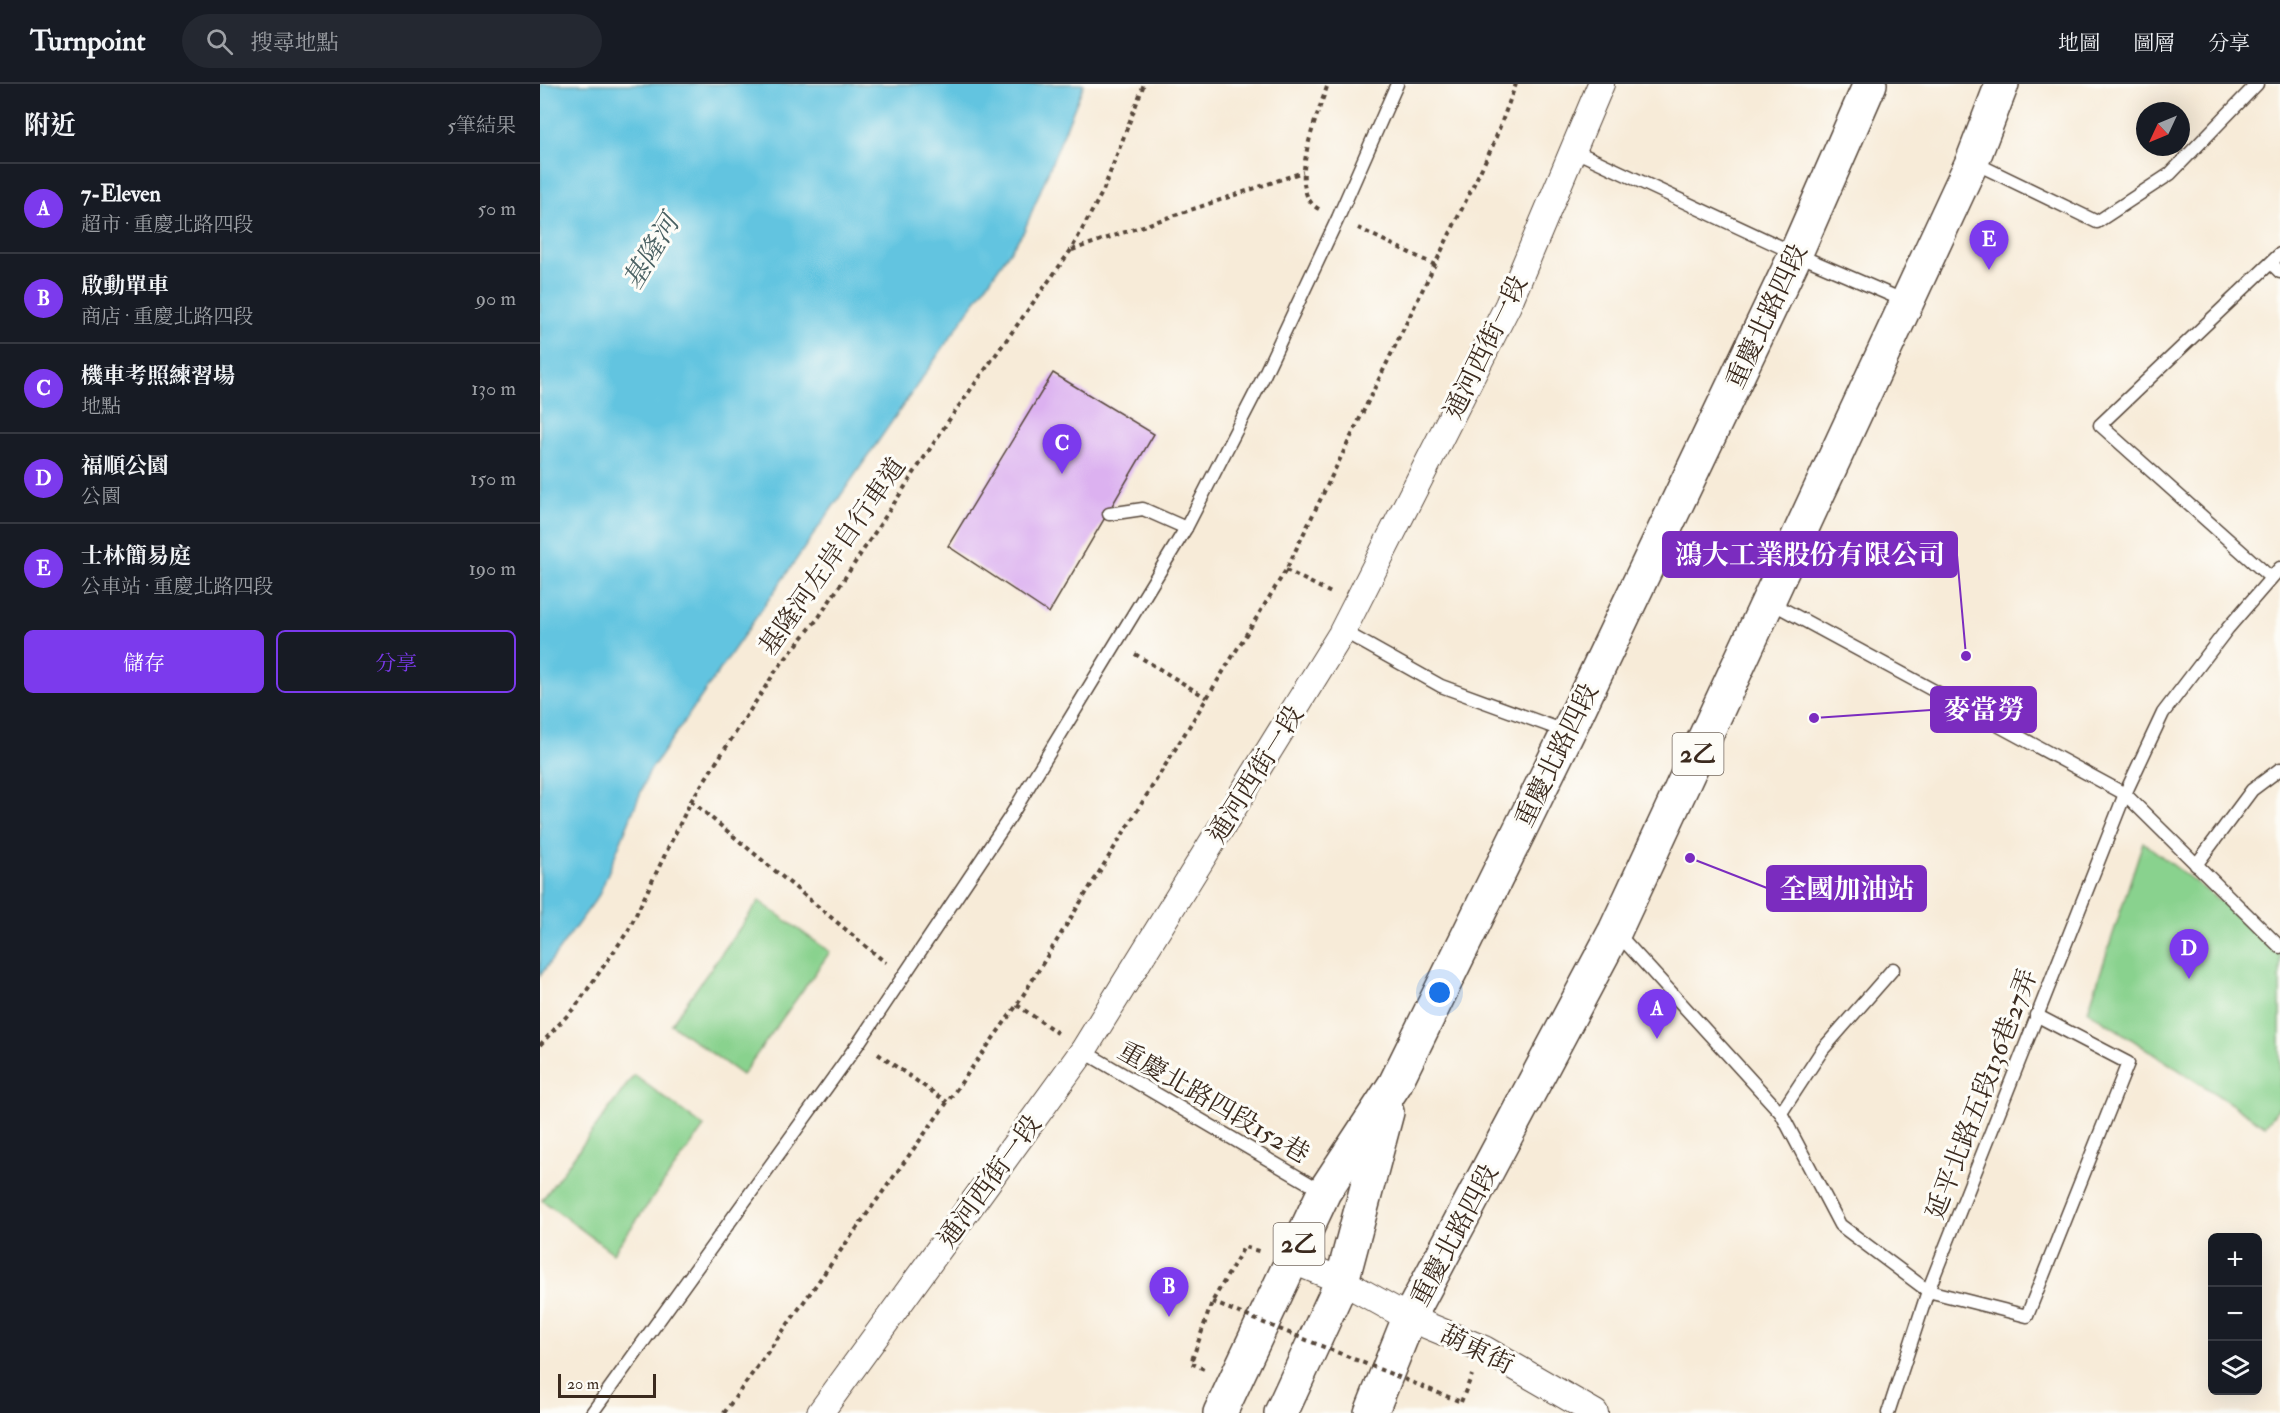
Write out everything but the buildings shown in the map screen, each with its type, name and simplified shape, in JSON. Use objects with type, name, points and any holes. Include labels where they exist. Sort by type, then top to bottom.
[{"type":"main road","name":"重慶北路四段","points":[[1220,1413],[1323,1192],[1395,1084],[1568,732],[1796,254],[1870,84]]},
{"type":"main road","name":"重慶北路四段","points":[[1371,1413],[1410,1318],[1616,932],[1972,162],[2002,84]]},
{"type":"main road","points":[[1281,1413],[1342,1281],[1395,1084]]},
{"type":"street","name":"通河西街一段","points":[[820,1413],[1073,1045],[1343,631],[1508,305],[1601,84]]},
{"type":"street","name":"葫東街","points":[[1291,1260],[1342,1281],[1410,1318],[1484,1349],[1595,1413]]},
{"type":"lane","points":[[592,1413],[860,1041],[903,977],[1010,817],[1186,528],[1260,384],[1338,218],[1397,84]]},
{"type":"lane","points":[[1972,162],[2097,222],[2170,174],[2257,84]]},
{"type":"lane","points":[[1573,150],[1907,303]]},
{"type":"lane","points":[[2271,578],[2100,425],[2277,263]]},
{"type":"lane","points":[[1109,514],[1143,509],[1186,528]]},
{"type":"lane","name":"延平北路五段136巷27弄","points":[[1888,1413],[1928,1291],[2125,794],[2163,713],[2228,628],[2280,568]]},
{"type":"lane","points":[[1769,601],[2125,794],[2280,947]]},
{"type":"lane","points":[[1343,631],[1441,686],[1568,732]]},
{"type":"lane","points":[[2196,865],[2252,790],[2280,769]]},
{"type":"lane","points":[[1616,932],[1780,1113],[1840,1225],[1928,1291],[2027,1316],[2128,1063],[2036,1015]]},
{"type":"lane","points":[[1780,1113],[1824,1049],[1893,969]]},
{"type":"lane","name":"重慶北路四段152巷","points":[[1073,1045],[1323,1192]]},
{"type":"path","name":"基隆河左岸自行車道","points":[[540,1045],[576,1006],[628,931],[691,801],[777,669],[819,618],[951,417],[1071,250],[1103,191],[1144,84]]},
{"type":"path","points":[[1328,84],[1309,140],[1303,172],[1305,192],[1314,206],[1435,265]]},
{"type":"path","points":[[726,1412],[1017,1005],[1286,570],[1492,145],[1516,84]]},
{"type":"path","points":[[1071,250],[1303,172]]},
{"type":"path","points":[[1286,570],[1336,595]]},
{"type":"path","points":[[1116,643],[1207,698]]},
{"type":"path","points":[[691,801],[903,977]]},
{"type":"path","points":[[1017,1005],[1073,1045]]},
{"type":"path","points":[[860,1041],[947,1102]]},
{"type":"path","points":[[1191,1363],[1212,1302],[1244,1247]]},
{"type":"path","points":[[1212,1302],[1461,1402],[1474,1369]]},
{"type":"green space","points":[[2143,842],[2280,947],[2280,1106],[2265,1126],[2088,1011]]},
{"type":"green space","points":[[759,901],[830,952],[742,1075],[671,1024]]},
{"type":"green space","points":[[634,1075],[704,1127],[613,1253],[542,1200]]},
{"type":"water","name":"基隆河","points":[[540,84],[1084,84],[1024,231],[649,772],[599,895],[540,976]]},
{"type":"place","name":"士林簡易庭","points":[[1989,270]]},
{"type":"place","name":"機車考照練習場","points":[[1062,474]]},
{"type":"place","name":"鴻大工業股份有限公司","points":[[1966,656]]},
{"type":"place","name":"麥當勞","points":[[1814,718]]},
{"type":"place","name":"全國加油站","points":[[1690,858]]},
{"type":"place","name":"福順公園","points":[[2189,979]]},
{"type":"place","name":"7-Eleven","points":[[1657,1039]]},
{"type":"place","name":"啟動單車","points":[[1169,1317]]}]
